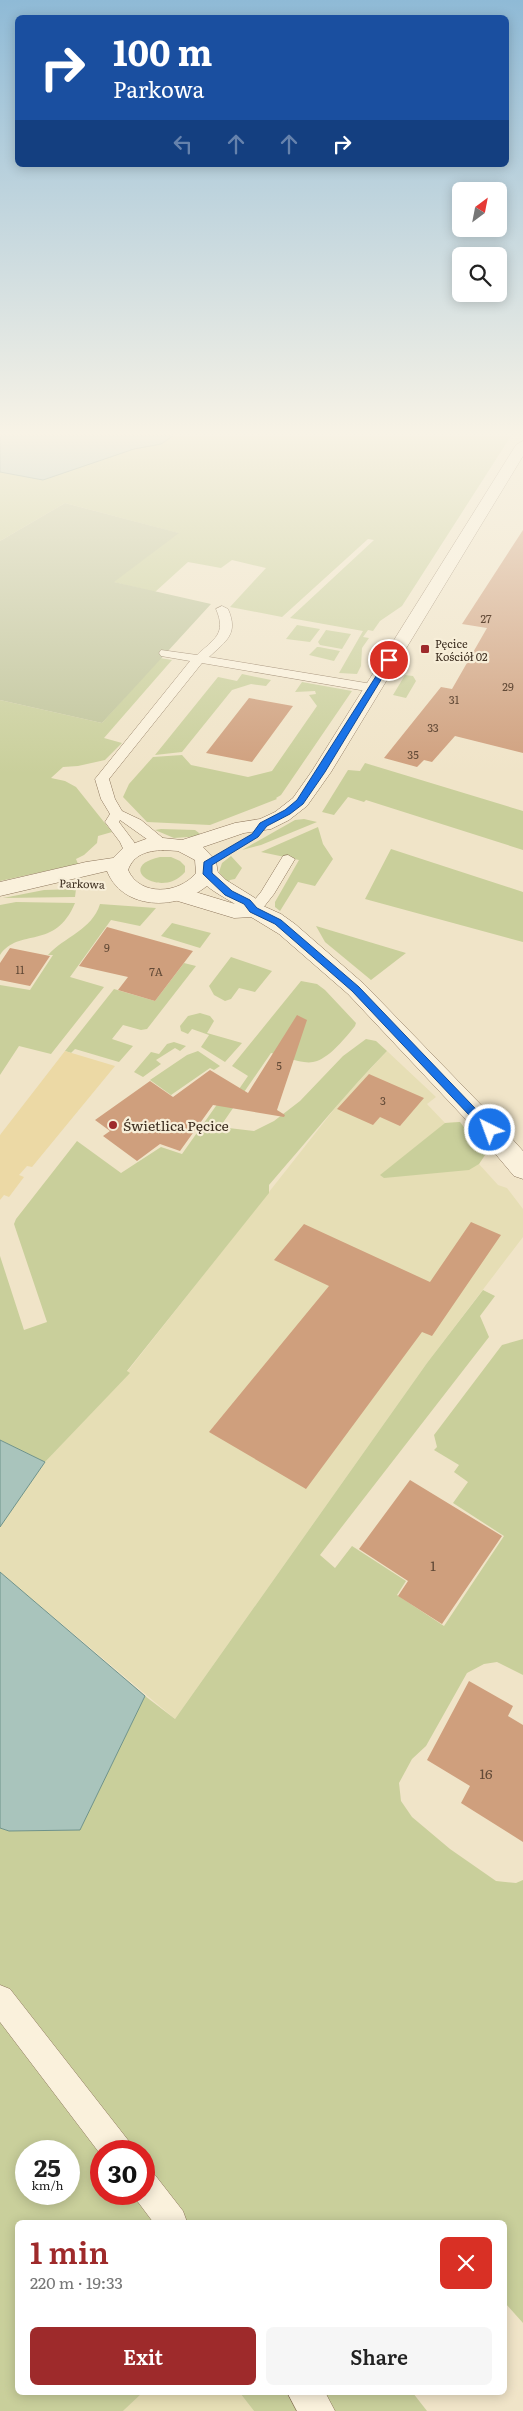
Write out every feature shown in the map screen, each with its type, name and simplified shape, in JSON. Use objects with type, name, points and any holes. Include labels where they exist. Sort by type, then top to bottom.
[{"type":"street","points":[[180,894],[198,885],[207,869],[255,836],[264,825],[288,812],[304,796],[459,549]]},
{"type":"street","points":[[254,910],[234,911],[180,894],[151,896],[132,890],[123,884],[118,874],[125,857],[148,845],[174,845],[242,827],[264,825]]},
{"type":"street","points":[[174,845],[199,853],[207,869],[229,893],[247,902],[254,910],[278,922],[356,989],[480,1119],[522,1166]]},
{"type":"street","name":"Parkowa","points":[[0,889],[40,881],[125,857]]},
{"type":"street","name":"Parkowa","points":[[40,881],[123,884]]},
{"type":"lane","points":[[117,814],[104,787],[104,777],[200,659],[225,635],[226,618],[222,610]]},
{"type":"lane","points":[[165,654],[372,688]]},
{"type":"lane","points":[[117,814],[130,817],[153,838],[174,845]]},
{"type":"lane","points":[[117,814],[112,822],[127,842],[125,857]]},
{"type":"lane","points":[[254,910],[267,894],[288,860]]},
{"type":"lane","points":[[0,1999],[109,2140]]},
{"type":"lane","points":[[155,2200],[170,2220]]},
{"type":"lane","points":[[305,2395],[318,2411]]},
{"type":"shaded area","points":[[387,1051],[436,1097],[427,1104],[445,1123],[460,1122],[485,1155],[479,1164],[498,1185],[507,1188],[523,1209],[523,1237],[427,1363],[175,1719],[0,1572],[0,1527],[45,1462],[129,1373],[127,1372],[343,1098]]},
{"type":"shaded area","points":[[139,2395],[242,2395],[254,2411],[123,2411]]},
{"type":"green space","points":[[0,549],[158,549],[114,582],[211,604],[102,723],[0,700]]},
{"type":"green space","points":[[157,549],[358,549],[282,617],[230,607],[266,568],[232,560],[221,568],[188,562],[155,592],[113,582]]},
{"type":"green space","points":[[365,549],[439,549],[402,606],[380,621],[373,631],[368,630],[363,637],[369,638],[362,648],[361,666],[357,674],[339,673],[363,631],[290,618]]},
{"type":"green space","points":[[297,625],[320,629],[310,642],[286,639]]},
{"type":"green space","points":[[326,630],[351,634],[342,649],[320,645],[318,642]]},
{"type":"green space","points":[[317,647],[340,651],[334,661],[309,655]]},
{"type":"green space","points":[[160,658],[172,660],[104,738],[122,743],[105,760],[63,767],[51,778],[65,781],[76,787],[112,832],[98,836],[97,843],[84,855],[76,859],[78,864],[0,881],[0,700],[102,723]]},
{"type":"green space","points":[[242,674],[271,680],[266,686],[251,684],[232,690],[182,752],[155,755],[218,677],[237,681]]},
{"type":"green space","points":[[405,675],[413,676],[416,681],[406,698],[393,695]]},
{"type":"green space","points":[[302,682],[352,691],[277,799],[210,825],[147,822],[123,797],[129,784],[153,757],[182,755],[191,765],[248,777],[272,771],[317,706],[309,695],[316,694],[315,691],[295,692]]},
{"type":"green space","points":[[365,763],[523,811],[523,850],[366,800],[364,802],[348,797],[334,815],[322,812],[348,770],[360,771]]},
{"type":"green space","points":[[304,819],[317,822],[261,845],[242,850],[295,820]]},
{"type":"green space","points":[[318,827],[323,844],[333,859],[315,886],[298,882],[280,911],[275,907],[275,902],[299,860],[261,852]]},
{"type":"green space","points":[[155,830],[195,830],[203,836],[174,838]]},
{"type":"green space","points":[[391,849],[523,892],[523,942],[365,899]]},
{"type":"green space","points":[[231,856],[242,868],[235,879],[230,880],[227,884],[219,872],[222,863]]},
{"type":"green space","points":[[160,857],[171,857],[180,861],[185,866],[185,872],[175,880],[165,883],[146,879],[141,874],[141,868],[147,862]]},
{"type":"green space","points":[[76,889],[75,897],[3,898],[44,890]]},
{"type":"green space","points":[[16,902],[75,903],[67,918],[58,927],[47,933],[17,942],[0,955],[0,905]]},
{"type":"green space","points":[[100,904],[156,908],[140,926],[111,920],[70,977],[104,987],[51,1054],[19,1046],[0,1075],[0,985],[30,990],[53,955],[48,955],[84,927],[96,913]]},
{"type":"green space","points":[[172,923],[211,933],[200,948],[161,936]]},
{"type":"green space","points":[[316,926],[406,953],[371,980],[325,942]]},
{"type":"green space","points":[[231,957],[272,971],[255,992],[239,988],[231,999],[225,1001],[214,995],[209,986]]},
{"type":"green space","points":[[184,963],[196,966],[147,1029],[141,1030],[123,1025],[112,1039],[133,1046],[119,1062],[75,1049],[71,1053],[65,1051],[114,989],[155,1001]]},
{"type":"green space","points":[[301,981],[317,984],[325,990],[356,1023],[355,1026],[333,1051],[317,1061],[300,1061],[271,1053],[220,1127],[254,1131],[274,1121],[300,1101],[343,1056],[366,1039],[376,1041],[387,1051],[341,1100],[269,1185],[269,1193],[127,1371],[130,1373],[45,1462],[0,1440],[0,1256],[24,1330],[47,1322],[14,1224],[16,1219],[77,1141],[121,1173],[161,1147],[182,1154],[218,1103],[228,1105],[248,1076],[232,1066]]},
{"type":"green space","points":[[200,1013],[210,1016],[214,1021],[207,1033],[242,1043],[225,1062],[201,1047],[209,1035],[192,1029],[188,1034],[181,1031],[180,1026],[188,1016]]},
{"type":"green space","points":[[174,1042],[186,1046],[180,1051],[175,1048],[156,1060],[161,1064],[143,1077],[134,1072],[151,1052],[159,1054],[167,1044]]},
{"type":"green space","points":[[198,1051],[220,1066],[214,1070],[210,1068],[171,1095],[150,1080],[187,1055]]},
{"type":"green space","points":[[460,1122],[485,1155],[479,1164],[469,1170],[384,1178],[380,1175],[445,1123]]},
{"type":"green space","points":[[483,1290],[495,1296],[480,1316],[489,1337],[320,1555],[335,1568],[352,1546],[406,1581],[397,1595],[444,1626],[504,1536],[453,1503],[468,1482],[454,1472],[459,1465],[434,1450],[437,1447],[434,1435],[502,1345],[523,1339],[523,1675],[497,1662],[484,1664],[467,1673],[426,1746],[412,1759],[399,1783],[401,1801],[412,1817],[450,1849],[496,1881],[516,1883],[523,1880],[523,2323],[507,2305],[507,2220],[15,2220],[15,2395],[140,2395],[123,2411],[0,2411],[0,1828],[9,1831],[80,1830],[145,1696],[175,1719],[427,1363]]},
{"type":"green space","points":[[242,2395],[415,2395],[427,2411],[254,2411]]},
{"type":"sand","points":[[65,1051],[115,1066],[32,1167],[27,1166],[19,1175],[24,1177],[9,1197],[4,1195],[0,1200],[0,1135]]},
{"type":"water","points":[[0,1440],[45,1462],[0,1527]]},
{"type":"water","points":[[0,1572],[145,1696],[80,1830],[9,1831],[0,1828]]},
{"type":"building","points":[[511,549],[523,549],[523,753],[455,736],[432,762],[424,760],[417,767],[384,758],[441,687],[452,689],[487,628],[462,624]]},
{"type":"building","points":[[249,698],[293,706],[252,762],[206,753]]},
{"type":"building","points":[[107,927],[193,951],[155,1001],[118,990],[128,977],[79,966]]},
{"type":"building","points":[[10,948],[50,956],[30,986],[0,980],[0,963]]},
{"type":"building","points":[[297,1015],[307,1020],[277,1110],[285,1115],[284,1117],[213,1105],[180,1151],[160,1144],[137,1161],[103,1136],[110,1131],[95,1120],[150,1081],[173,1097],[210,1070],[248,1093]]},
{"type":"building","points":[[369,1074],[424,1098],[400,1126],[380,1117],[373,1125],[337,1109]]},
{"type":"building","points":[[471,1222],[501,1235],[432,1336],[422,1332],[306,1489],[209,1432],[329,1286],[274,1260],[304,1224],[430,1282]]},
{"type":"building","points":[[410,1480],[502,1536],[442,1624],[398,1596],[408,1581],[359,1549]]},
{"type":"building","points":[[469,1681],[513,1706],[508,1716],[523,1725],[523,1842],[461,1803],[470,1786],[427,1760]]},
{"type":"place","name":"Pęcice Kościół 02","points":[[425,649]]},
{"type":"place","name":"Świetlica Pęcice","points":[[113,1125]]},
{"type":"route","points":[[389,660],[321,772],[300,802],[288,812],[264,825],[255,836],[208,864],[207,874],[229,893],[245,900],[254,910],[278,922],[356,989],[490,1130]]}]
